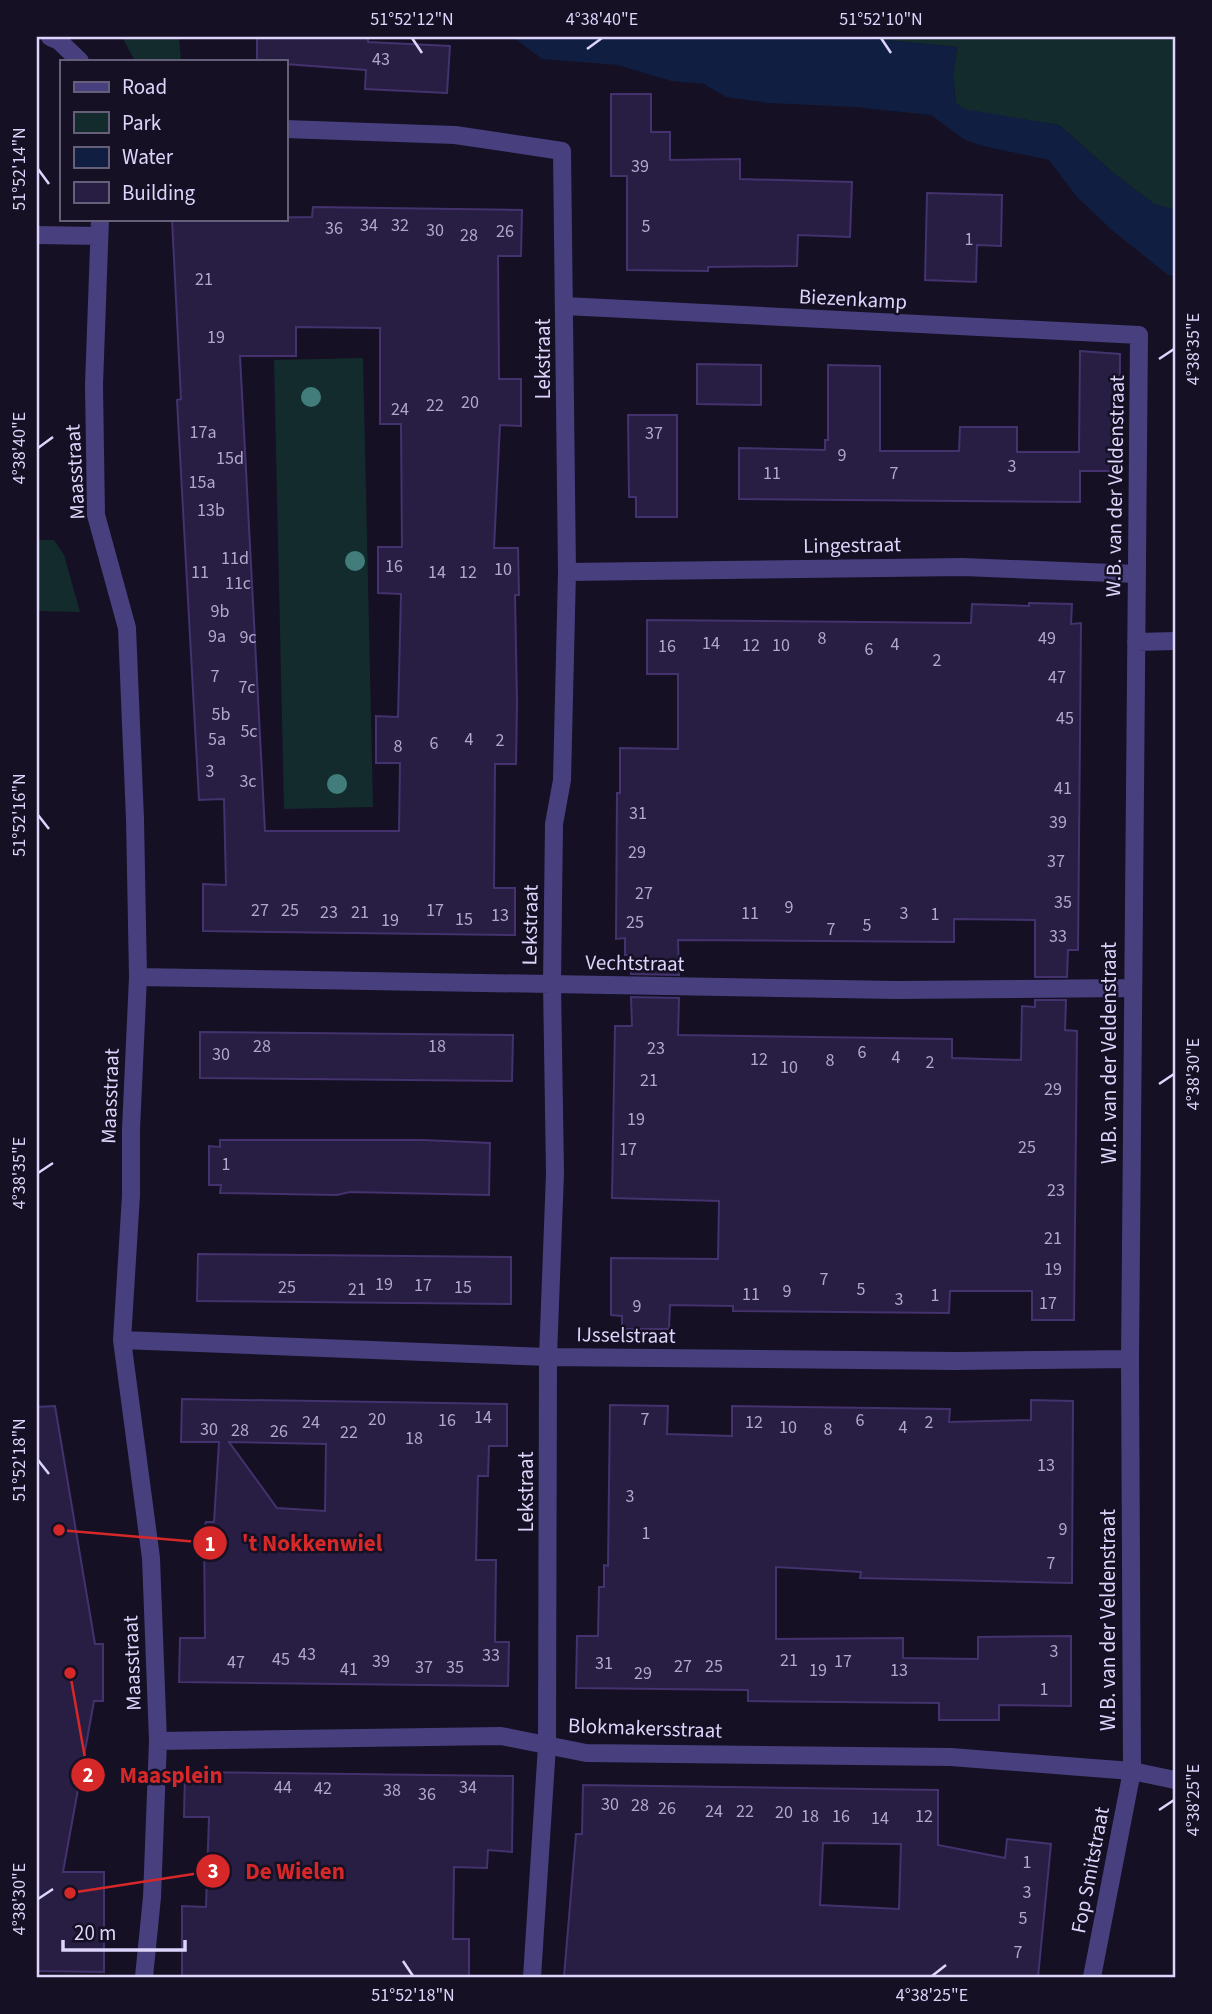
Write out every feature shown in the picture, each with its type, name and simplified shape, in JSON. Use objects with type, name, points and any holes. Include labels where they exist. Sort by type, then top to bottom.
[{"type":"street","points":[[50,37],[59,41],[79,60]]},
{"type":"street","name":"Lekstraat","points":[[287,128],[455,135],[562,151],[567,572],[562,780],[554,824],[552,985],[555,1173],[548,1357],[547,1746],[532,1977]]},
{"type":"street","points":[[37,235],[99,227]]},
{"type":"street","name":"Maasstraat","points":[[99,227],[94,385],[96,515],[127,628],[135,819],[138,977],[131,1129],[131,1195],[122,1340],[151,1558],[158,1741],[152,1897],[144,1977]]},
{"type":"street","name":"Biezenkamp","points":[[565,306],[1139,335]]},
{"type":"street","name":"W.B. van der Veldenstraat","points":[[1132,1771],[1130,1359],[1139,335]]},
{"type":"street","name":"Lingestraat","points":[[567,572],[963,567],[1136,574]]},
{"type":"street","points":[[1136,642],[1175,641]]},
{"type":"street","name":"Vechtstraat","points":[[138,977],[960,991],[1132,988]]},
{"type":"street","name":"IJsselstraat","points":[[122,1340],[548,1357],[956,1361],[1130,1359]]},
{"type":"street","name":"Blokmakersstraat","points":[[158,1741],[500,1736],[586,1753],[951,1757],[1132,1771],[1175,1780]]},
{"type":"street","name":"Fop Smitstraat","points":[[1092,1977],[1132,1771]]},
{"type":"green space","points":[[122,37],[179,37],[181,60],[134,60]]},
{"type":"green space","points":[[855,37],[1175,37],[1175,210],[1154,204],[1117,176],[1059,125],[964,110],[956,103],[953,76],[957,47]]},
{"type":"green space","points":[[363,358],[373,807],[284,809],[274,360]]},
{"type":"green space","points":[[37,540],[54,540],[64,555],[80,612],[37,611]]},
{"type":"water","points":[[513,37],[855,37],[957,47],[953,76],[956,103],[964,109],[1059,125],[1117,176],[1154,204],[1175,210],[1175,276],[1168,275],[1113,231],[1077,197],[1049,160],[965,140],[931,115],[854,107],[770,103],[726,97],[704,84],[671,81],[618,65],[542,59]]},
{"type":"building","points":[[257,37],[368,37],[368,42],[450,46],[447,93],[365,89],[366,70],[287,64],[287,60],[257,60]]},
{"type":"building","points":[[611,94],[651,94],[651,132],[670,132],[670,160],[740,159],[740,179],[852,182],[850,237],[798,235],[797,266],[708,267],[708,271],[627,270],[627,176],[611,176]]},
{"type":"building","points":[[927,193],[1002,195],[1001,246],[977,245],[976,282],[925,280]]},
{"type":"building","points":[[313,207],[522,210],[521,256],[498,256],[499,379],[521,379],[521,426],[500,425],[494,548],[518,548],[519,595],[515,595],[516,764],[495,764],[494,888],[515,888],[515,935],[203,931],[203,884],[226,885],[224,799],[199,800],[177,400],[181,399],[172,220],[287,220],[287,217],[312,217]],"holes":[[[296,327],[380,328],[380,424],[401,424],[402,547],[378,547],[378,593],[401,594],[398,717],[376,716],[376,763],[400,763],[399,831],[265,831],[240,356],[296,356]]]},
{"type":"building","points":[[1080,351],[1120,354],[1119,471],[1080,471],[1080,502],[739,499],[739,448],[825,450],[825,440],[828,440],[828,365],[880,366],[880,451],[959,451],[960,427],[1017,427],[1017,452],[1079,452]]},
{"type":"building","points":[[697,364],[761,365],[761,405],[697,404]]},
{"type":"building","points":[[628,415],[677,415],[677,517],[636,517],[636,497],[629,497]]},
{"type":"building","points":[[1029,603],[1072,604],[1071,624],[1081,623],[1078,950],[1068,950],[1067,977],[1035,977],[1035,920],[954,919],[954,942],[678,940],[679,975],[631,974],[631,955],[625,955],[625,938],[616,939],[620,748],[678,749],[678,674],[647,674],[647,620],[971,623],[972,604],[1029,606]]},
{"type":"building","points":[[631,997],[679,998],[678,1035],[952,1039],[952,1058],[1021,1060],[1022,1006],[1035,1007],[1035,1000],[1066,1000],[1065,1030],[1077,1031],[1074,1320],[1032,1320],[1032,1291],[950,1291],[949,1313],[733,1311],[733,1306],[670,1305],[669,1329],[622,1329],[622,1316],[611,1315],[611,1258],[718,1259],[719,1201],[612,1198],[615,1026],[632,1026]]},
{"type":"building","points":[[200,1032],[513,1035],[512,1081],[200,1078]]},
{"type":"building","points":[[220,1140],[423,1140],[490,1143],[489,1195],[220,1193],[221,1185],[209,1185],[209,1146],[220,1147]]},
{"type":"building","points":[[198,1254],[511,1257],[511,1304],[197,1301]]},
{"type":"building","points":[[182,1399],[507,1404],[507,1446],[489,1446],[488,1476],[478,1476],[476,1560],[496,1560],[495,1642],[509,1642],[508,1686],[179,1682],[180,1638],[205,1638],[204,1527],[206,1522],[214,1522],[219,1442],[181,1442]],"holes":[[[229,1442],[326,1444],[325,1511],[277,1508]]]},
{"type":"building","points":[[1031,1400],[1073,1401],[1072,1583],[860,1578],[861,1572],[776,1567],[776,1639],[903,1638],[903,1658],[978,1659],[978,1637],[1071,1636],[1071,1706],[999,1705],[999,1720],[939,1720],[939,1703],[748,1701],[748,1690],[576,1688],[577,1636],[598,1636],[599,1587],[604,1587],[604,1565],[608,1566],[610,1405],[668,1406],[667,1434],[732,1436],[732,1406],[950,1409],[949,1422],[1031,1420]]},
{"type":"building","points":[[55,1406],[95,1644],[103,1644],[103,1701],[94,1701],[63,1872],[104,1872],[104,1972],[37,1971],[37,1407]]},
{"type":"building","points":[[185,1772],[513,1776],[512,1852],[488,1850],[487,1868],[454,1867],[453,1939],[469,1939],[469,1977],[182,1977],[182,1906],[206,1907],[209,1817],[184,1817]]},
{"type":"building","points":[[583,1785],[938,1790],[938,1845],[1005,1858],[1007,1839],[1051,1844],[1038,1977],[564,1977],[576,1834],[582,1834]],"holes":[[[823,1843],[901,1844],[899,1909],[820,1905]]]},
{"type":"place","name":"'t Nokkenwiel","points":[[59,1530]]},
{"type":"place","name":"Maasplein","points":[[70,1673]]},
{"type":"place","name":"De Wielen","points":[[70,1893]]}]
